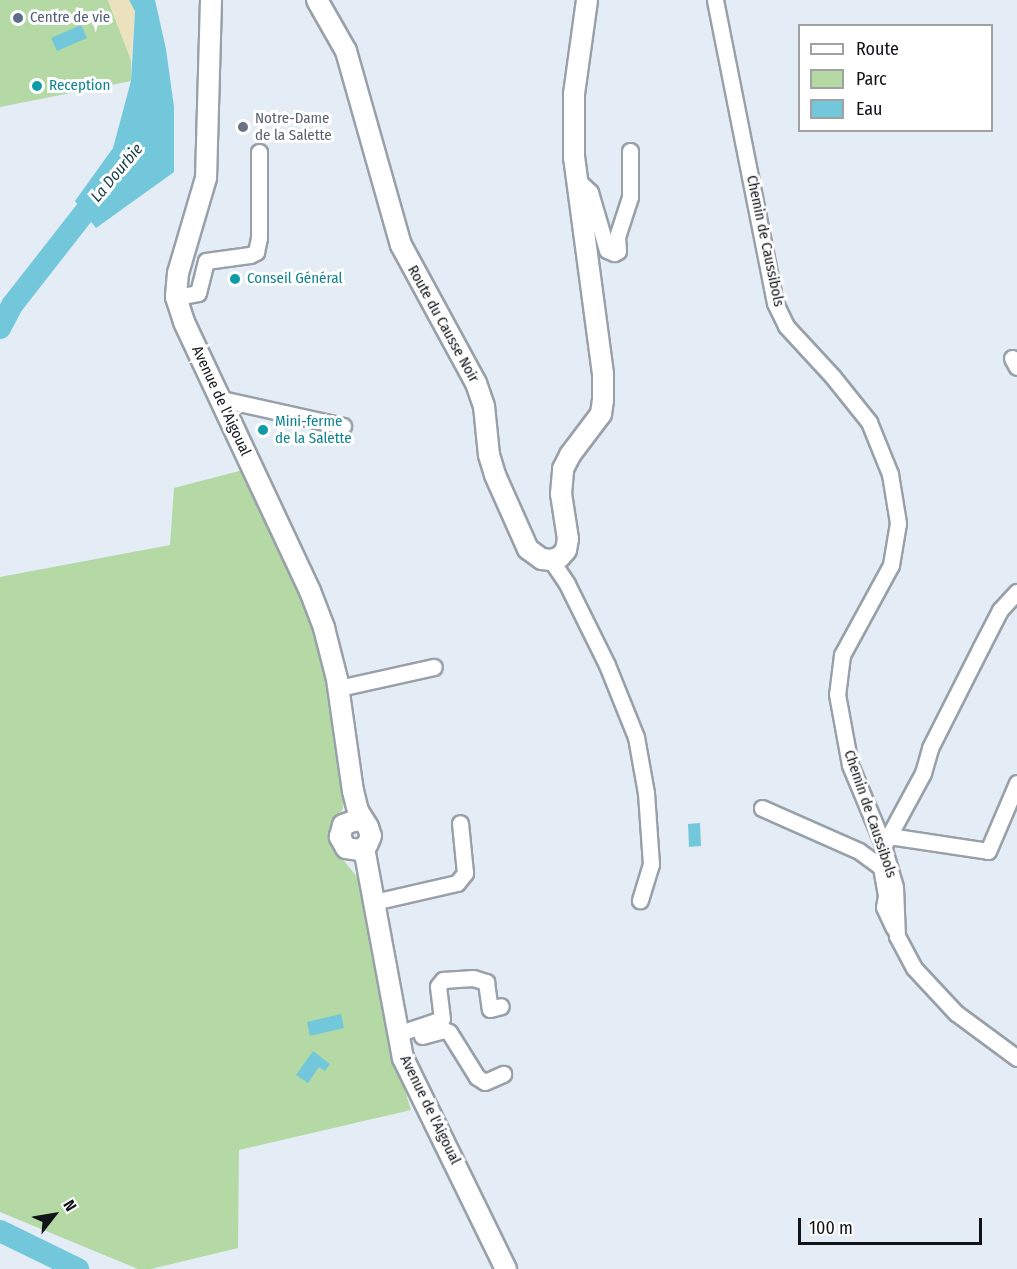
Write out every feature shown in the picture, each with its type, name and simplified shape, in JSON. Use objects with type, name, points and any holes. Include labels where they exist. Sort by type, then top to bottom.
[{"type":"main road","name":"Avenue de l'Aigoual","points":[[212,0],[206,178],[178,273],[176,297],[183,322],[310,591],[324,628],[339,688],[356,823]]},
{"type":"main road","name":"Route du Causse Noir","points":[[317,0],[346,51],[401,245],[476,383],[484,406],[489,455],[504,496],[528,549],[542,559],[551,560]]},
{"type":"main road","points":[[551,560],[566,550],[568,539],[561,494],[563,469],[570,455],[601,414],[603,400],[603,374],[574,158],[574,94],[587,0]]},
{"type":"main road","points":[[356,823],[371,836],[358,850],[343,845],[340,837],[341,829],[356,823]]},
{"type":"main road","name":"Avenue de l'Aigoual","points":[[358,850],[368,871],[398,1038],[408,1070],[506,1269]]},
{"type":"street","name":"Chemin de Caussibols","points":[[715,0],[775,303],[786,326],[833,377],[869,422],[890,474],[898,523],[891,565],[842,655],[837,694],[850,765],[886,841],[895,887],[897,936],[914,968],[956,1013],[1017,1058]]},
{"type":"street","points":[[576,179],[590,192],[607,250],[614,253],[618,251],[617,237],[630,197],[630,151]]},
{"type":"street","points":[[176,297],[198,293],[206,261],[250,255],[256,252],[259,238],[260,152]]},
{"type":"street","points":[[221,399],[343,426]]},
{"type":"street","points":[[551,560],[567,584],[607,665],[636,737],[646,794],[651,864],[640,900]]},
{"type":"street","points":[[1017,592],[1000,610],[930,748],[922,774],[886,841],[988,851],[1017,783]]},
{"type":"street","points":[[339,688],[434,667]]},
{"type":"street","points":[[762,808],[859,851],[881,867],[886,896],[884,907],[897,936]]},
{"type":"street","points":[[374,902],[457,882],[465,873],[460,823]]},
{"type":"street","points":[[398,1038],[442,1019],[438,986],[443,980],[473,978],[486,982],[490,1009],[501,1006]]},
{"type":"street","points":[[398,1038],[444,1030],[449,1032],[477,1077],[485,1082],[503,1074]]},
{"type":"green space","points":[[0,0],[108,0],[131,60],[131,81],[0,107]]},
{"type":"green space","points":[[243,470],[316,633],[341,757],[344,787],[343,808],[328,841],[362,883],[390,1042],[411,1110],[239,1150],[238,1248],[151,1269],[138,1269],[0,1212],[0,577],[170,545],[174,488]]},
{"type":"sand","points":[[108,0],[129,0],[135,11],[131,60]]},
{"type":"water","points":[[129,0],[155,0],[166,49],[174,107],[174,172],[96,228],[75,201],[113,148],[131,81],[135,11]]},
{"type":"water","points":[[81,25],[87,38],[57,51],[51,38]]},
{"type":"water","points":[[700,823],[701,846],[689,847],[688,824]]},
{"type":"water","points":[[341,1014],[344,1028],[310,1036],[307,1022]]},
{"type":"water","points":[[313,1051],[330,1064],[325,1071],[319,1067],[308,1083],[296,1075]]},
{"type":"waterway","name":"La Dourbie","points":[[0,328],[13,304],[102,190]]},
{"type":"waterway","name":"La Dourbie","points":[[0,1231],[78,1269]]},
{"type":"place","name":"Centre de vie","points":[[18,18]]},
{"type":"place","name":"Reception","points":[[37,86]]},
{"type":"place","name":"Notre-Dame de la Salette","points":[[243,127]]},
{"type":"place","name":"Conseil Général","points":[[235,279]]},
{"type":"place","name":"Mini-ferme de la Salette","points":[[263,430]]}]
